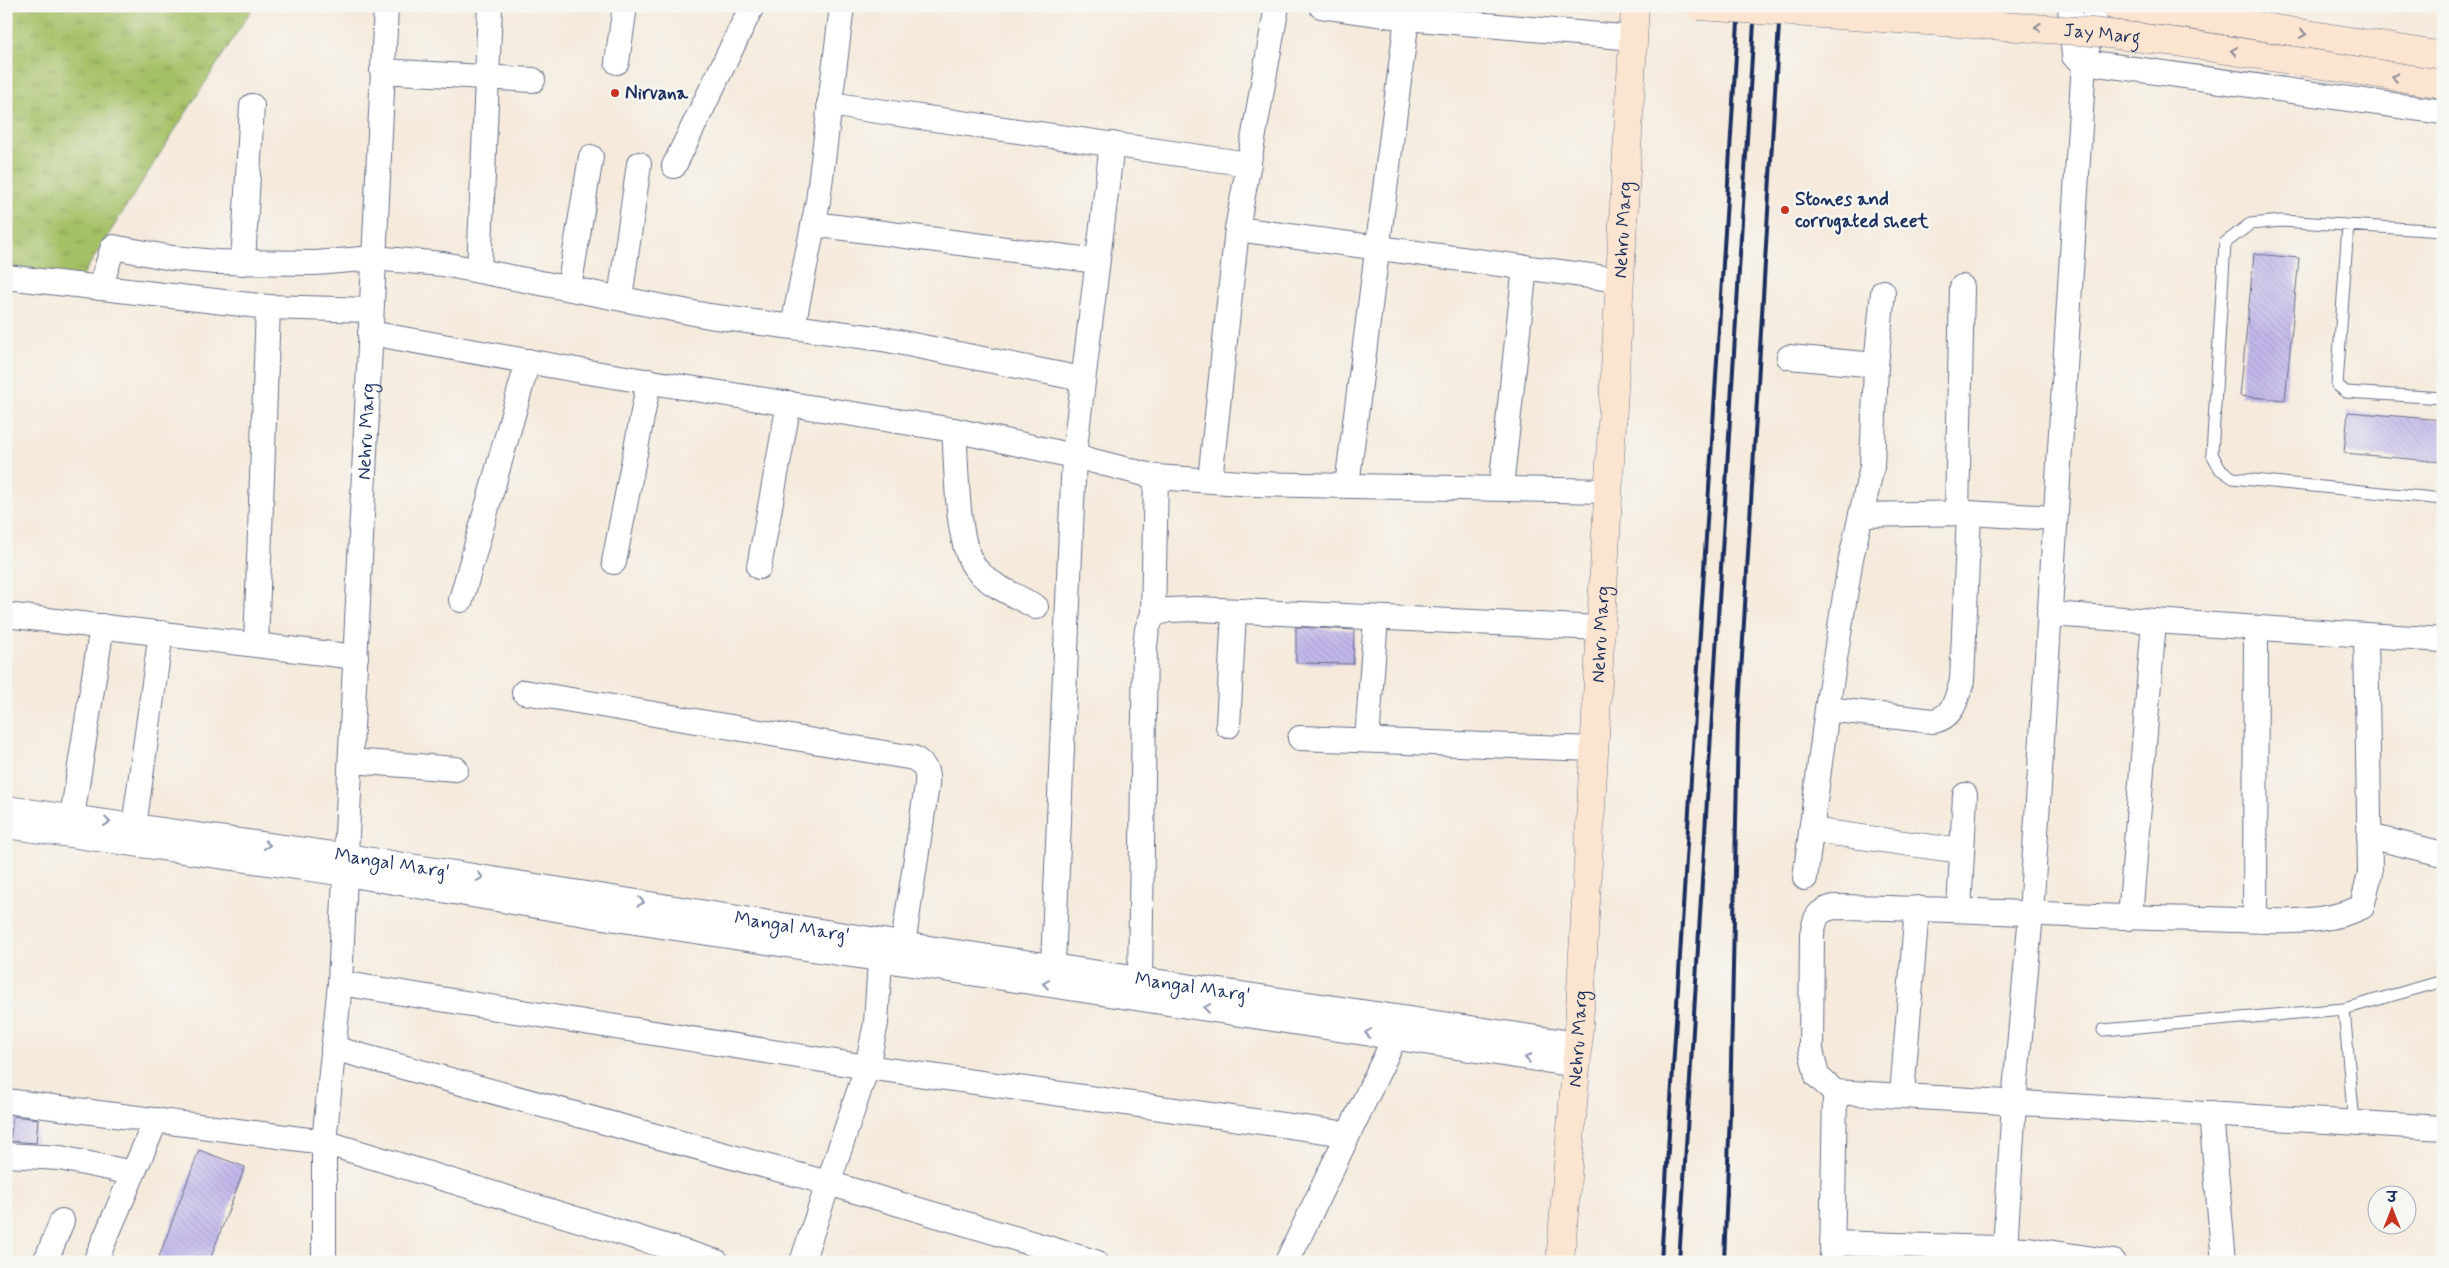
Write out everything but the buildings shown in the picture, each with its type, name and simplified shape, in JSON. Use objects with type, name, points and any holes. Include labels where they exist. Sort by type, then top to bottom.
[{"type":"street","name":"Nehru Marg","points":[[324,1262],[324,1142],[340,983],[386,6]]},
{"type":"street","points":[[479,271],[490,6]]},
{"type":"street","points":[[617,62],[625,6]]},
{"type":"street","points":[[674,166],[752,6]]},
{"type":"street","points":[[793,326],[814,224],[842,6]]},
{"type":"street","points":[[1210,480],[1237,228],[1277,6]]},
{"type":"street","points":[[1320,6],[1407,18],[1633,38]]},
{"type":"street","name":"Nehru Marg","points":[[1560,1262],[1577,1054],[1635,6]]},
{"type":"street","name":"Jay Marg","points":[[1699,6],[2092,32],[2176,42],[2443,84]]},
{"type":"street","points":[[2070,6],[2074,56],[2084,62],[2443,112]]},
{"type":"street","points":[[2005,1249],[2014,1102],[2031,914],[2054,518],[2084,62],[2097,6]]},
{"type":"street","name":"Jay Marg","points":[[2116,6],[2183,14],[2443,56]]},
{"type":"street","points":[[1348,485],[1407,18]]},
{"type":"street","points":[[382,71],[533,80]]},
{"type":"street","points":[[829,104],[1249,164]]},
{"type":"street","points":[[243,263],[252,106]]},
{"type":"street","points":[[1054,965],[1074,456],[1112,144]]},
{"type":"street","points":[[569,288],[591,157]]},
{"type":"street","points":[[620,298],[639,164]]},
{"type":"street","points":[[814,224],[1097,261]]},
{"type":"street","points":[[1237,228],[1620,280]]},
{"type":"street","points":[[100,288],[113,247],[172,258],[243,263],[316,263],[374,258],[443,264],[709,316],[882,339],[1082,379]]},
{"type":"street","points":[[1501,487],[1525,267]]},
{"type":"street","points":[[6,277],[268,307],[371,322],[528,361],[954,430],[1074,456],[1156,477],[1348,485],[1501,487],[1608,491]]},
{"type":"street","points":[[1828,708],[1933,721],[1942,720],[1949,713],[1957,699],[1962,680],[1962,288]]},
{"type":"street","points":[[1805,878],[1851,558],[1872,467],[1876,365],[1883,292]]},
{"type":"street","points":[[256,645],[268,307]]},
{"type":"street","points":[[1789,358],[1876,365]]},
{"type":"street","points":[[460,600],[528,361]]},
{"type":"street","points":[[614,562],[650,381]]},
{"type":"street","points":[[759,567],[789,403]]},
{"type":"street","points":[[954,430],[961,522],[971,562],[977,571],[988,579],[1036,607]]},
{"type":"street","points":[[1140,978],[1145,646],[1147,629],[1153,615],[1156,477]]},
{"type":"street","points":[[1860,515],[1963,513],[2054,518]]},
{"type":"street","points":[[1153,615],[1168,610],[1600,628]]},
{"type":"street","points":[[1228,726],[1234,612]]},
{"type":"street","points":[[2049,614],[2443,640]]},
{"type":"street","points":[[6,615],[356,657]]},
{"type":"street","points":[[1367,740],[1376,618]]},
{"type":"street","points":[[2130,918],[2154,621]]},
{"type":"street","points":[[72,817],[102,626]]},
{"type":"street","points":[[2255,920],[2256,628]]},
{"type":"street","points":[[134,826],[161,633]]},
{"type":"street","points":[[2366,635],[2370,873],[2362,907],[2346,915],[2326,919],[2255,920],[2130,918],[1834,906],[1821,910],[1815,919],[1812,934],[1811,1050],[1817,1076],[1835,1092],[2443,1128]]},
{"type":"street","points":[[524,692],[914,758],[924,764],[928,773],[868,1067],[802,1262]]},
{"type":"street","points":[[1300,738],[1594,749]]},
{"type":"street","points":[[351,761],[456,769]]},
{"type":"street","points":[[1959,910],[1965,795]]},
{"type":"street","name":"Mangal Marg'","points":[[6,808],[134,826],[346,865],[891,952],[1054,965],[1140,978],[1577,1054]]},
{"type":"street","points":[[6,826],[346,865]]},
{"type":"street","points":[[1811,830],[1961,851]]},
{"type":"street","points":[[2369,836],[2443,854]]},
{"type":"street","points":[[1902,1095],[1918,908]]},
{"type":"street","points":[[891,952],[1395,1037],[1577,1054]]},
{"type":"street","points":[[340,983],[868,1067],[1348,1134]]},
{"type":"street","points":[[1287,1262],[1395,1037]]},
{"type":"street","points":[[334,1048],[828,1183],[1095,1262]]},
{"type":"street","points":[[1835,1092],[1832,1252],[2005,1249],[2028,1250],[2114,1262]]},
{"type":"street","points":[[6,1101],[324,1142],[717,1262]]},
{"type":"street","points":[[2211,1114],[2224,1262]]},
{"type":"street","points":[[94,1262],[156,1120]]},
{"type":"street","points":[[6,1155],[60,1158],[133,1173]]},
{"type":"street","points":[[44,1262],[62,1221]]},
{"type":"lane","points":[[2443,231],[2281,221],[2250,224],[2225,243],[2212,454],[2220,468],[2234,478],[2443,500]]},
{"type":"lane","points":[[2348,225],[2337,384],[2346,392],[2443,398]]},
{"type":"lane","points":[[2103,1030],[2344,1010],[2443,981]]},
{"type":"lane","points":[[2344,1010],[2354,1123]]},
{"type":"green space","points":[[6,6],[254,6],[77,284],[6,273]]},
{"type":"railway","points":[[1661,1262],[1739,6]]},
{"type":"railway","points":[[1679,1262],[1755,6]]},
{"type":"railway","points":[[1724,1262],[1730,1113],[1738,725],[1780,6]]},
{"type":"place","name":"Nirvana","points":[[615,93]]},
{"type":"place","name":"Stones and corrugated sheet","points":[[1785,210]]}]
